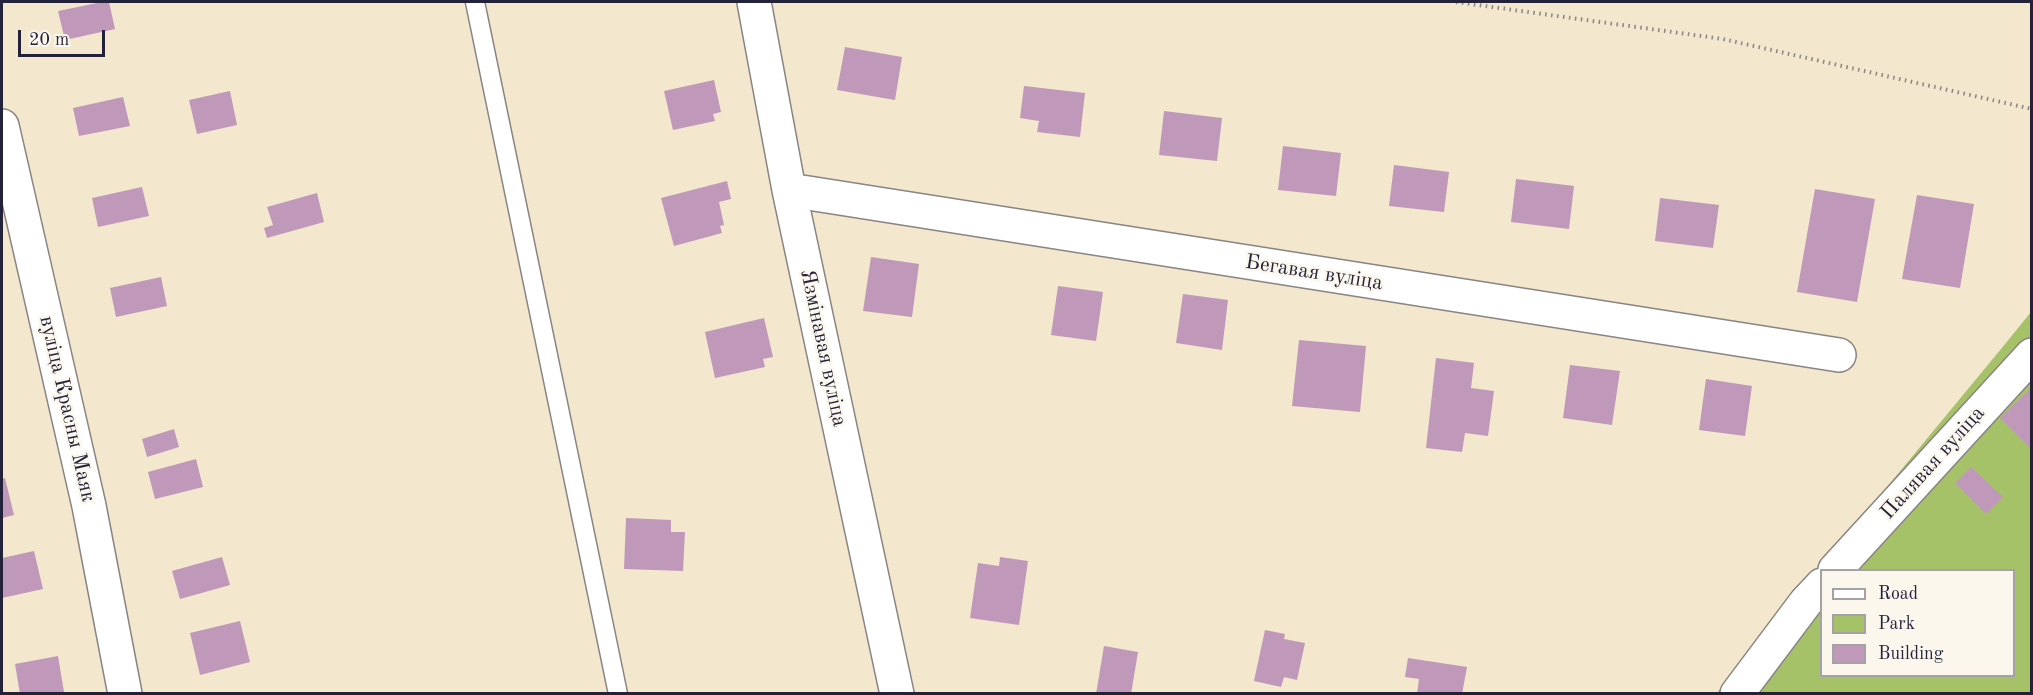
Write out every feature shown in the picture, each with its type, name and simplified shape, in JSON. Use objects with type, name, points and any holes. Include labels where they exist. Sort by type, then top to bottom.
[{"type":"street","name":"Язмінавая вуліца","points":[[754,2],[789,190],[897,693]]},
{"type":"street","name":"вуліца Красны Маяк","points":[[2,126],[89,506],[125,693]]},
{"type":"street","name":"Бегавая вуліца","points":[[789,190],[1839,355]]},
{"type":"street","name":"Палявая вуліца","points":[[1836,569],[2031,356]]},
{"type":"street","points":[[1737,693],[1820,586]]},
{"type":"lane","points":[[475,2],[618,693]]},
{"type":"path","points":[[1456,2],[1723,39],[2031,109]]},
{"type":"green space","points":[[2031,312],[2031,693],[1716,694]]},
{"type":"building","points":[[109,2],[115,29],[65,40],[58,11]]},
{"type":"building","points":[[845,47],[902,57],[895,100],[837,90]]},
{"type":"building","points":[[714,80],[721,112],[713,114],[715,121],[673,130],[664,91]]},
{"type":"building","points":[[1024,86],[1085,93],[1080,137],[1037,132],[1039,121],[1020,118]]},
{"type":"building","points":[[230,91],[237,125],[197,134],[189,100]]},
{"type":"building","points":[[123,97],[130,126],[79,136],[73,108]]},
{"type":"building","points":[[1164,111],[1222,118],[1217,161],[1159,155]]},
{"type":"building","points":[[1283,146],[1341,153],[1336,196],[1278,190]]},
{"type":"building","points":[[1394,165],[1449,172],[1444,212],[1389,206]]},
{"type":"building","points":[[1516,179],[1574,186],[1569,229],[1511,222]]},
{"type":"building","points":[[727,181],[731,199],[719,202],[724,225],[720,226],[722,233],[674,246],[661,198]]},
{"type":"building","points":[[142,187],[149,216],[98,227],[92,198]]},
{"type":"building","points":[[1815,189],[1875,199],[1857,302],[1797,292]]},
{"type":"building","points":[[317,193],[324,222],[267,238],[264,228],[273,225],[267,207]]},
{"type":"building","points":[[1917,195],[1974,204],[1960,288],[1902,279]]},
{"type":"building","points":[[1660,198],[1719,205],[1713,248],[1655,241]]},
{"type":"building","points":[[871,257],[919,264],[912,317],[863,311]]},
{"type":"building","points":[[161,277],[167,306],[116,317],[110,288]]},
{"type":"building","points":[[1058,286],[1103,292],[1096,341],[1051,335]]},
{"type":"building","points":[[1183,294],[1228,300],[1222,350],[1176,343]]},
{"type":"building","points":[[764,318],[773,357],[763,359],[765,367],[715,378],[705,332]]},
{"type":"building","points":[[1299,340],[1366,346],[1360,412],[1292,406]]},
{"type":"building","points":[[1436,358],[1474,363],[1471,388],[1494,391],[1488,436],[1465,433],[1462,452],[1426,448]]},
{"type":"building","points":[[1570,365],[1620,371],[1612,425],[1563,418]]},
{"type":"building","points":[[1706,379],[1752,386],[1745,436],[1699,430]]},
{"type":"building","points":[[2032,387],[2032,450],[2000,418]]},
{"type":"building","points":[[174,429],[179,447],[147,457],[142,439]]},
{"type":"building","points":[[196,459],[203,487],[155,499],[148,472]]},
{"type":"building","points":[[1971,467],[2003,497],[1986,514],[1955,483]]},
{"type":"building","points":[[5,478],[14,515],[2,518],[2,479]]},
{"type":"building","points":[[626,518],[671,520],[671,532],[685,532],[683,571],[624,569]]},
{"type":"building","points":[[34,551],[43,589],[2,598],[2,558]]},
{"type":"building","points":[[222,557],[230,585],[180,599],[172,571]]},
{"type":"building","points":[[1000,557],[1028,561],[1019,625],[970,618],[978,563],[999,566]]},
{"type":"building","points":[[240,621],[250,662],[200,675],[190,633]]},
{"type":"building","points":[[1265,630],[1285,634],[1284,639],[1305,643],[1297,680],[1284,677],[1281,687],[1254,681]]},
{"type":"building","points":[[1104,646],[1138,652],[1131,694],[1096,694]]},
{"type":"building","points":[[58,656],[64,692],[20,694],[15,664]]},
{"type":"building","points":[[1408,658],[1467,667],[1462,694],[1417,694],[1419,679],[1405,677]]}]
